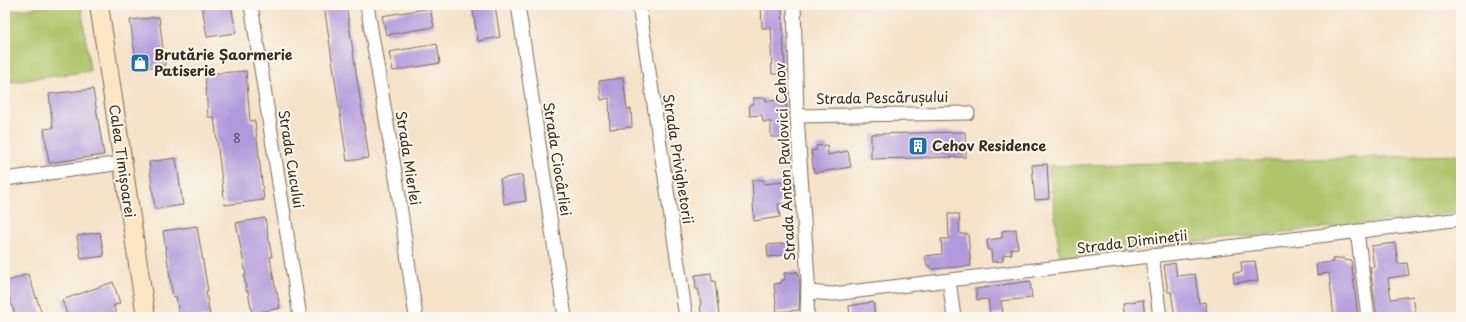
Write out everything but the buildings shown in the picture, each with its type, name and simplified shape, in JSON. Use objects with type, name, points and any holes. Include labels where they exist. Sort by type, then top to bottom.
[{"type":"main road","name":"Calea Timișoarei","points":[[99,5],[146,317]]},
{"type":"main road","name":"Calea Timișoarei","points":[[110,5],[156,317]]},
{"type":"street","name":"Strada Cucului","points":[[251,5],[300,317]]},
{"type":"street","name":"Strada Mierlei","points":[[367,5],[397,184],[416,317]]},
{"type":"street","name":"Strada Ciocârliei","points":[[518,5],[565,317]]},
{"type":"street","name":"Strada Privighetorii","points":[[638,5],[686,317]]},
{"type":"street","name":"Strada Anton Pavlovici Cehov","points":[[794,5],[797,116],[808,280],[807,317]]},
{"type":"street","name":"Strada Pescărușului","points":[[797,116],[968,113]]},
{"type":"street","points":[[5,179],[122,163]]},
{"type":"street","name":"Strada Dimineții","points":[[808,292],[833,294],[1461,219]]},
{"type":"street","points":[[1357,231],[1368,317]]},
{"type":"street","points":[[1152,255],[1160,317]]},
{"type":"street","points":[[949,281],[954,317]]},
{"type":"green space","points":[[54,5],[81,5],[90,71],[5,83],[5,12]]},
{"type":"green space","points":[[1461,155],[1461,212],[1060,258],[1049,166]]},
{"type":"place","name":"Brutărie Șaormerie Patiserie","points":[[140,63]]},
{"type":"place","name":"Cehov Residence","points":[[918,146]]}]
